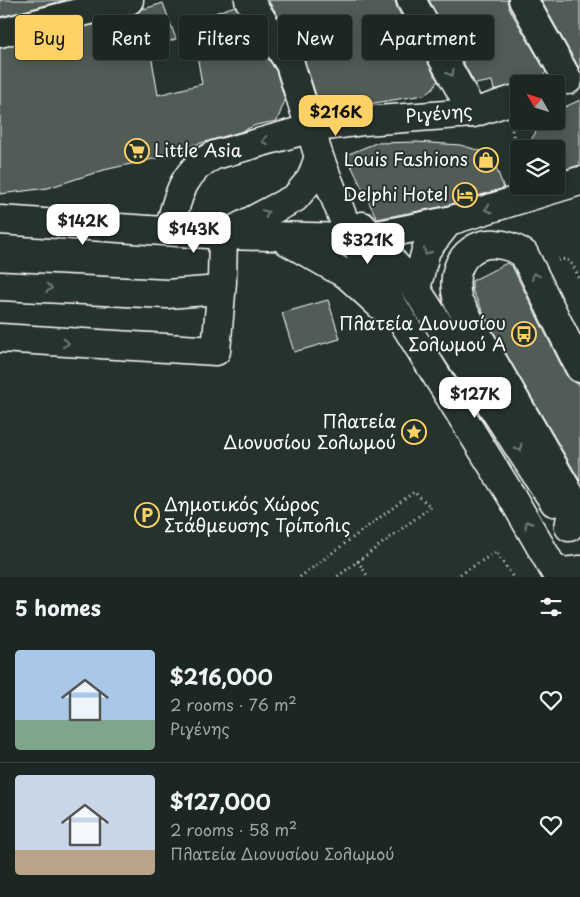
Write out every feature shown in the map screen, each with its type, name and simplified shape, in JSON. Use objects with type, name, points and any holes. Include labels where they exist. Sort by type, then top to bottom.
[{"type":"street","points":[[0,33],[129,0]]},
{"type":"street","points":[[249,0],[290,64],[312,128],[319,157],[336,200],[362,237],[416,342],[512,497],[555,572],[580,570]]},
{"type":"street","points":[[411,0],[473,112]]},
{"type":"street","points":[[524,0],[568,80]]},
{"type":"street","name":"Ριγένης","points":[[169,231],[178,194],[184,181],[202,161],[215,155],[312,128],[364,120],[473,112],[510,101]]},
{"type":"street","points":[[223,235],[295,198],[311,179],[319,157]]},
{"type":"street","points":[[0,220],[282,238],[362,237],[449,221],[580,181]]},
{"type":"street","points":[[416,289],[426,250],[449,221]]},
{"type":"street","points":[[0,338],[216,351],[222,282],[223,235]]},
{"type":"street","points":[[362,237],[416,289],[575,533]]},
{"type":"street","points":[[282,238],[348,275],[374,298],[416,342]]},
{"type":"street","points":[[575,533],[574,502],[458,301],[454,286],[456,274],[466,256],[476,248],[494,243],[514,248],[524,254],[580,368]]},
{"type":"street","points":[[0,286],[167,294],[220,290]]},
{"type":"path","points":[[554,261],[566,259],[573,265],[580,280]]},
{"type":"path","points":[[300,577],[414,492],[431,507],[337,577]]},
{"type":"path","points":[[456,577],[496,552],[512,577]]},
{"type":"path","points":[[358,561],[368,577]]},
{"type":"building","points":[[0,0],[66,0],[0,17]]},
{"type":"building","points":[[268,0],[395,0],[401,15],[362,15],[362,60],[426,60],[438,81],[424,95],[324,111],[318,101],[304,60],[352,60],[352,15],[278,16]]},
{"type":"building","points":[[429,0],[507,0],[509,8],[546,72],[544,75],[510,75],[510,86],[494,90],[492,81],[475,84],[462,60],[494,60],[494,15],[437,15]]},
{"type":"building","points":[[541,0],[580,0],[580,69],[579,68]]},
{"type":"building","points":[[163,3],[167,15],[133,15],[140,11],[144,5],[144,9]]},
{"type":"building","points":[[235,6],[241,15],[209,15]]},
{"type":"building","points":[[169,20],[176,39],[169,41]]},
{"type":"building","points":[[93,25],[93,60],[152,60],[158,95],[202,84],[198,60],[268,60],[268,58],[276,71],[285,100],[277,121],[256,125],[240,132],[187,147],[193,150],[104,170],[48,188],[0,194],[0,48],[15,44],[15,60],[83,60],[83,27]]},
{"type":"building","points":[[580,100],[580,165],[565,169],[565,140],[531,140],[537,130],[565,130],[565,107]]},
{"type":"building","points":[[417,142],[460,145],[491,154],[504,188],[445,206],[377,219],[346,155],[376,143]]},
{"type":"building","name":"Πλατεία Διονυσίου Σολωμού Α","points":[[507,263],[512,266],[566,375],[580,386],[580,481],[490,326],[472,290],[472,281]]},
{"type":"building","points":[[328,300],[340,339],[294,352],[282,313]]},
{"type":"place","name":"Little Asia","points":[[137,151]]},
{"type":"place","name":"Louis Fashions","points":[[486,160]]},
{"type":"place","name":"Delphi Hotel","points":[[465,195]]},
{"type":"place","name":"Πλατεία Διονυσίου Σολωμού Α","points":[[524,334]]},
{"type":"place","name":"Πλατεία Διονυσίου Σολωμού","points":[[414,432]]},
{"type":"place","name":"Δημοτικός Χώρος Στάθμευσης Τρίπολις","points":[[147,515]]}]
